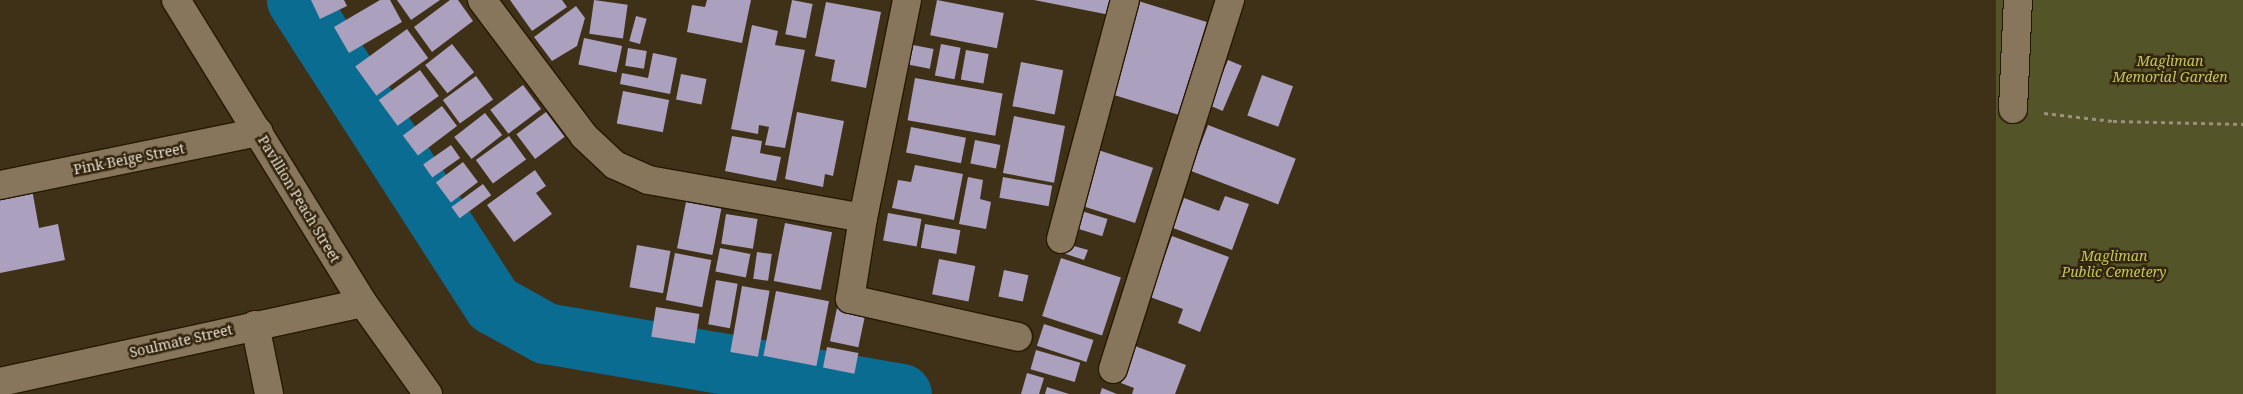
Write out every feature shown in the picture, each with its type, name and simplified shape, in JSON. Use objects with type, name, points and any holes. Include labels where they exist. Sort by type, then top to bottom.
[{"type":"street","name":"Pavillion Peach Street","points":[[176,0],[363,303],[428,394]]},
{"type":"street","points":[[482,0],[584,136],[616,165],[648,180],[863,218]]},
{"type":"street","points":[[907,0],[863,218],[850,299],[1018,337]]},
{"type":"street","points":[[1061,239],[1125,0]]},
{"type":"street","points":[[1113,369],[1230,0]]},
{"type":"street","points":[[2013,109],[2018,0]]},
{"type":"street","name":"Pink Beige Street","points":[[0,185],[258,132]]},
{"type":"street","name":"Soulmate Street","points":[[0,382],[363,303]]},
{"type":"street","points":[[255,325],[269,394]]},
{"type":"path","points":[[2013,109],[2113,121],[2243,124]]},
{"type":"green space","name":"Magliman Public Cemetery","points":[[1996,0],[2243,0],[2243,394],[1996,394]]},
{"type":"building","points":[[311,0],[344,0],[347,6],[320,19]]},
{"type":"building","points":[[380,0],[390,0],[402,22],[349,53],[334,27]]},
{"type":"building","points":[[397,0],[440,0],[411,20]]},
{"type":"building","points":[[450,0],[458,0],[473,21],[432,52],[414,27]]},
{"type":"building","points":[[510,0],[562,0],[567,7],[532,31]]},
{"type":"building","points":[[594,0],[628,5],[623,38],[589,34]]},
{"type":"building","points":[[707,0],[751,0],[742,43],[687,32],[692,5],[705,7]]},
{"type":"building","points":[[792,0],[813,4],[806,38],[785,34]]},
{"type":"building","points":[[937,0],[1004,13],[997,48],[930,35]]},
{"type":"building","points":[[1034,0],[1118,0],[1115,16]]},
{"type":"building","points":[[1135,0],[1207,22],[1178,115],[1107,93]]},
{"type":"building","points":[[826,2],[881,12],[866,88],[831,81],[835,60],[815,56]]},
{"type":"building","points":[[576,6],[585,18],[577,46],[552,61],[534,37]]},
{"type":"building","points":[[636,16],[647,19],[640,44],[629,41]]},
{"type":"building","points":[[752,25],[778,31],[775,45],[805,50],[785,148],[765,145],[769,127],[759,125],[758,134],[731,129]]},
{"type":"building","points":[[407,29],[428,58],[376,96],[355,67]]},
{"type":"building","points":[[584,38],[622,46],[617,73],[578,64]]},
{"type":"building","points":[[452,44],[474,72],[447,93],[425,65]]},
{"type":"building","points":[[941,44],[961,48],[955,79],[935,75]]},
{"type":"building","points":[[913,45],[934,49],[930,69],[909,65]]},
{"type":"building","points":[[628,48],[647,51],[644,69],[625,66]]},
{"type":"building","points":[[966,50],[989,54],[983,84],[961,80]]},
{"type":"building","points":[[653,53],[677,58],[670,94],[620,84],[622,73],[648,78]]},
{"type":"building","points":[[1228,60],[1242,66],[1223,111],[1209,105]]},
{"type":"building","points":[[1021,62],[1063,70],[1055,114],[1012,106]]},
{"type":"building","points":[[420,70],[439,96],[398,126],[379,100]]},
{"type":"building","points":[[681,74],[707,79],[702,104],[676,100]]},
{"type":"building","points":[[1262,75],[1293,86],[1278,127],[1247,115]]},
{"type":"building","points":[[476,76],[493,99],[460,124],[443,100]]},
{"type":"building","points":[[915,78],[1003,93],[995,136],[908,120]]},
{"type":"building","points":[[523,85],[541,109],[508,134],[490,110]]},
{"type":"building","points":[[623,91],[669,100],[663,132],[617,123]]},
{"type":"building","points":[[442,106],[457,126],[418,155],[403,135]]},
{"type":"building","points":[[546,112],[565,137],[535,159],[516,134]]},
{"type":"building","points":[[797,112],[844,121],[833,176],[825,174],[823,187],[785,179]]},
{"type":"building","points":[[485,113],[502,135],[472,159],[454,137]]},
{"type":"building","points":[[1014,116],[1065,126],[1054,183],[1003,173]]},
{"type":"building","points":[[1208,125],[1296,159],[1278,204],[1190,171]]},
{"type":"building","points":[[911,127],[966,138],[961,163],[906,153]]},
{"type":"building","points":[[509,136],[526,159],[493,184],[476,160]]},
{"type":"building","points":[[732,136],[762,141],[760,153],[781,157],[776,181],[725,171]]},
{"type":"building","points":[[975,140],[1001,145],[996,169],[970,164]]},
{"type":"building","points":[[451,145],[460,158],[432,178],[423,165]]},
{"type":"building","points":[[1095,149],[1153,168],[1135,223],[1077,204]]},
{"type":"building","points":[[463,162],[478,182],[451,202],[436,182]]},
{"type":"building","points":[[915,165],[963,174],[954,220],[892,208],[898,180],[911,182]]},
{"type":"building","points":[[535,170],[546,186],[536,193],[552,214],[514,242],[487,205]]},
{"type":"building","points":[[968,177],[983,180],[980,199],[991,202],[986,229],[959,224]]},
{"type":"building","points":[[1003,177],[1052,186],[1049,206],[999,198]]},
{"type":"building","points":[[483,184],[491,195],[460,218],[451,207]]},
{"type":"building","points":[[32,189],[39,228],[58,224],[65,260],[0,273],[0,196]]},
{"type":"building","points":[[1225,196],[1249,204],[1232,250],[1173,228],[1184,198],[1219,211]]},
{"type":"building","points":[[686,202],[721,209],[712,255],[677,248]]},
{"type":"building","points":[[1075,209],[1108,219],[1102,236],[1070,226]]},
{"type":"building","points":[[888,213],[921,219],[917,246],[883,241]]},
{"type":"building","points":[[726,214],[758,219],[753,249],[721,244]]},
{"type":"building","points":[[785,223],[832,232],[821,290],[774,281]]},
{"type":"building","points":[[925,224],[960,230],[956,254],[921,248]]},
{"type":"building","points":[[1172,236],[1229,257],[1200,332],[1178,323],[1183,309],[1150,297]]},
{"type":"building","points":[[1067,244],[1088,250],[1084,260],[1063,253]]},
{"type":"building","points":[[637,245],[670,251],[663,293],[630,287]]},
{"type":"building","points":[[720,248],[750,254],[746,277],[715,272]]},
{"type":"building","points":[[757,252],[772,254],[768,281],[753,279]]},
{"type":"building","points":[[675,253],[711,260],[702,307],[666,300]]},
{"type":"building","points":[[1061,258],[1121,277],[1102,335],[1042,316]]},
{"type":"building","points":[[939,259],[975,266],[968,301],[932,294]]},
{"type":"building","points":[[1004,270],[1028,275],[1023,302],[998,296]]},
{"type":"building","points":[[716,280],[738,284],[730,328],[708,324]]},
{"type":"building","points":[[742,286],[770,291],[758,357],[730,352]]},
{"type":"building","points":[[776,291],[829,301],[816,366],[763,356]]},
{"type":"building","points":[[656,307],[699,314],[695,344],[651,337]]},
{"type":"building","points":[[837,308],[865,314],[858,347],[830,341]]},
{"type":"building","points":[[1044,324],[1093,340],[1086,362],[1037,346]]},
{"type":"building","points":[[1135,346],[1186,365],[1175,394],[1132,394],[1134,388],[1121,383]]},
{"type":"building","points":[[827,347],[858,353],[854,374],[823,368]]},
{"type":"building","points":[[1036,350],[1080,363],[1075,382],[1030,369]]},
{"type":"building","points":[[1027,373],[1044,378],[1039,394],[1021,394]]},
{"type":"building","points":[[1047,387],[1069,394],[1045,394]]},
{"type":"building","points":[[1102,388],[1117,394],[1100,394]]},
{"type":"waterway","points":[[297,0],[493,304],[545,333],[901,394]]},
{"type":"park label","name":"Magliman Memorial Garden","points":[[2170,69]]}]
